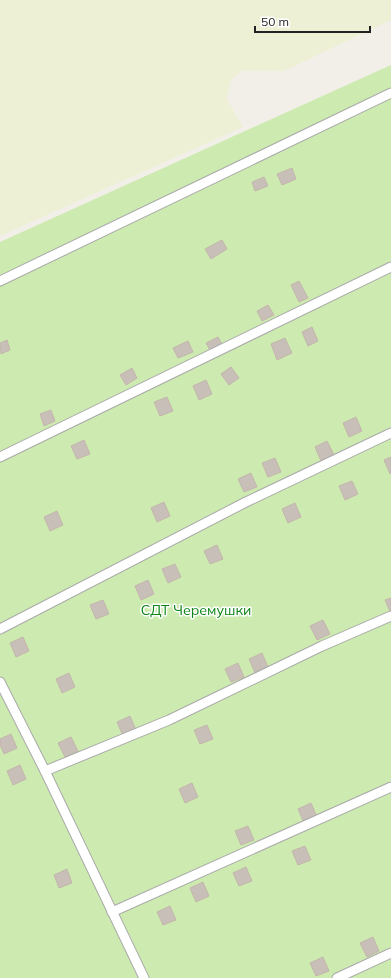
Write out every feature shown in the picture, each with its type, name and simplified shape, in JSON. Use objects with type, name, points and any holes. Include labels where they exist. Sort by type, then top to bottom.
[{"type":"lane","points":[[0,281],[391,93]]},
{"type":"lane","points":[[0,457],[391,266]]},
{"type":"lane","points":[[0,629],[246,502],[391,433]]},
{"type":"lane","points":[[45,771],[169,720],[322,646],[391,616]]},
{"type":"lane","points":[[0,682],[45,771],[144,978]]},
{"type":"lane","points":[[112,912],[391,787]]},
{"type":"lane","points":[[337,978],[391,953]]},
{"type":"green space","points":[[0,0],[391,0],[391,20],[284,71],[241,71],[231,80],[227,99],[243,127],[0,236]]},
{"type":"green space","name":"СДТ Черемушки","points":[[391,65],[391,978],[0,978],[0,242]]},
{"type":"building","points":[[292,168],[296,179],[282,185],[277,174]]},
{"type":"building","points":[[264,177],[268,186],[255,191],[252,182]]},
{"type":"building","points":[[222,240],[227,249],[211,259],[205,249]]},
{"type":"building","points":[[299,281],[308,298],[299,302],[291,285]]},
{"type":"building","points":[[268,305],[274,315],[262,321],[257,311]]},
{"type":"building","points":[[312,327],[318,341],[308,346],[302,332]]},
{"type":"building","points":[[218,337],[222,344],[210,350],[206,343]]},
{"type":"building","points":[[285,338],[292,353],[277,360],[271,344]]},
{"type":"building","points":[[7,340],[10,350],[1,354],[0,343]]},
{"type":"building","points":[[188,341],[193,352],[178,358],[173,348]]},
{"type":"building","points":[[231,367],[239,378],[229,385],[221,374]]},
{"type":"building","points":[[132,368],[137,378],[126,385],[120,375]]},
{"type":"building","points":[[206,380],[212,394],[199,400],[193,386]]},
{"type":"building","points":[[167,397],[173,411],[160,416],[154,402]]},
{"type":"building","points":[[51,410],[55,421],[44,426],[40,414]]},
{"type":"building","points":[[356,417],[362,431],[349,437],[343,423]]},
{"type":"building","points":[[84,440],[90,454],[77,459],[71,446]]},
{"type":"building","points":[[327,441],[334,455],[321,461],[315,447]]},
{"type":"building","points":[[391,457],[391,473],[390,474],[384,460]]},
{"type":"building","points":[[275,458],[281,472],[268,477],[262,463]]},
{"type":"building","points":[[251,473],[257,487],[244,492],[238,479]]},
{"type":"building","points":[[352,481],[358,494],[345,500],[339,486]]},
{"type":"building","points":[[164,502],[170,516],[157,522],[151,508]]},
{"type":"building","points":[[295,503],[301,517],[288,523],[282,509]]},
{"type":"building","points":[[57,511],[63,525],[50,531],[44,517]]},
{"type":"building","points":[[217,545],[223,559],[210,564],[204,551]]},
{"type":"building","points":[[175,564],[181,577],[168,583],[162,569]]},
{"type":"building","points":[[148,580],[154,594],[141,600],[135,586]]},
{"type":"building","points":[[391,598],[391,614],[385,600]]},
{"type":"building","points":[[103,600],[109,614],[96,619],[90,605]]},
{"type":"building","points":[[323,620],[330,634],[317,640],[310,626]]},
{"type":"building","points":[[23,637],[29,651],[16,657],[10,643]]},
{"type":"building","points":[[262,653],[268,667],[255,673],[249,659]]},
{"type":"building","points":[[238,663],[244,677],[231,682],[225,669]]},
{"type":"building","points":[[69,673],[75,687],[62,693],[56,679]]},
{"type":"building","points":[[130,716],[136,730],[123,736],[117,722]]},
{"type":"building","points":[[207,725],[213,739],[200,744],[194,730]]},
{"type":"building","points":[[11,734],[17,748],[4,754],[0,745],[0,739]]},
{"type":"building","points":[[71,737],[78,751],[65,757],[58,743]]},
{"type":"building","points":[[20,765],[26,779],[13,785],[7,771]]},
{"type":"building","points":[[192,783],[198,797],[185,803],[179,789]]},
{"type":"building","points":[[311,803],[317,817],[304,823],[298,809]]},
{"type":"building","points":[[248,826],[254,840],[241,845],[235,831]]},
{"type":"building","points":[[305,846],[311,860],[298,865],[292,851]]},
{"type":"building","points":[[246,867],[252,881],[239,886],[233,873]]},
{"type":"building","points":[[67,869],[72,883],[59,888],[54,875]]},
{"type":"building","points":[[203,882],[209,896],[196,902],[190,888]]},
{"type":"building","points":[[170,906],[176,920],[163,925],[157,912]]},
{"type":"building","points":[[373,937],[379,951],[367,957],[360,943]]},
{"type":"building","points":[[323,957],[329,971],[316,976],[310,963]]}]
